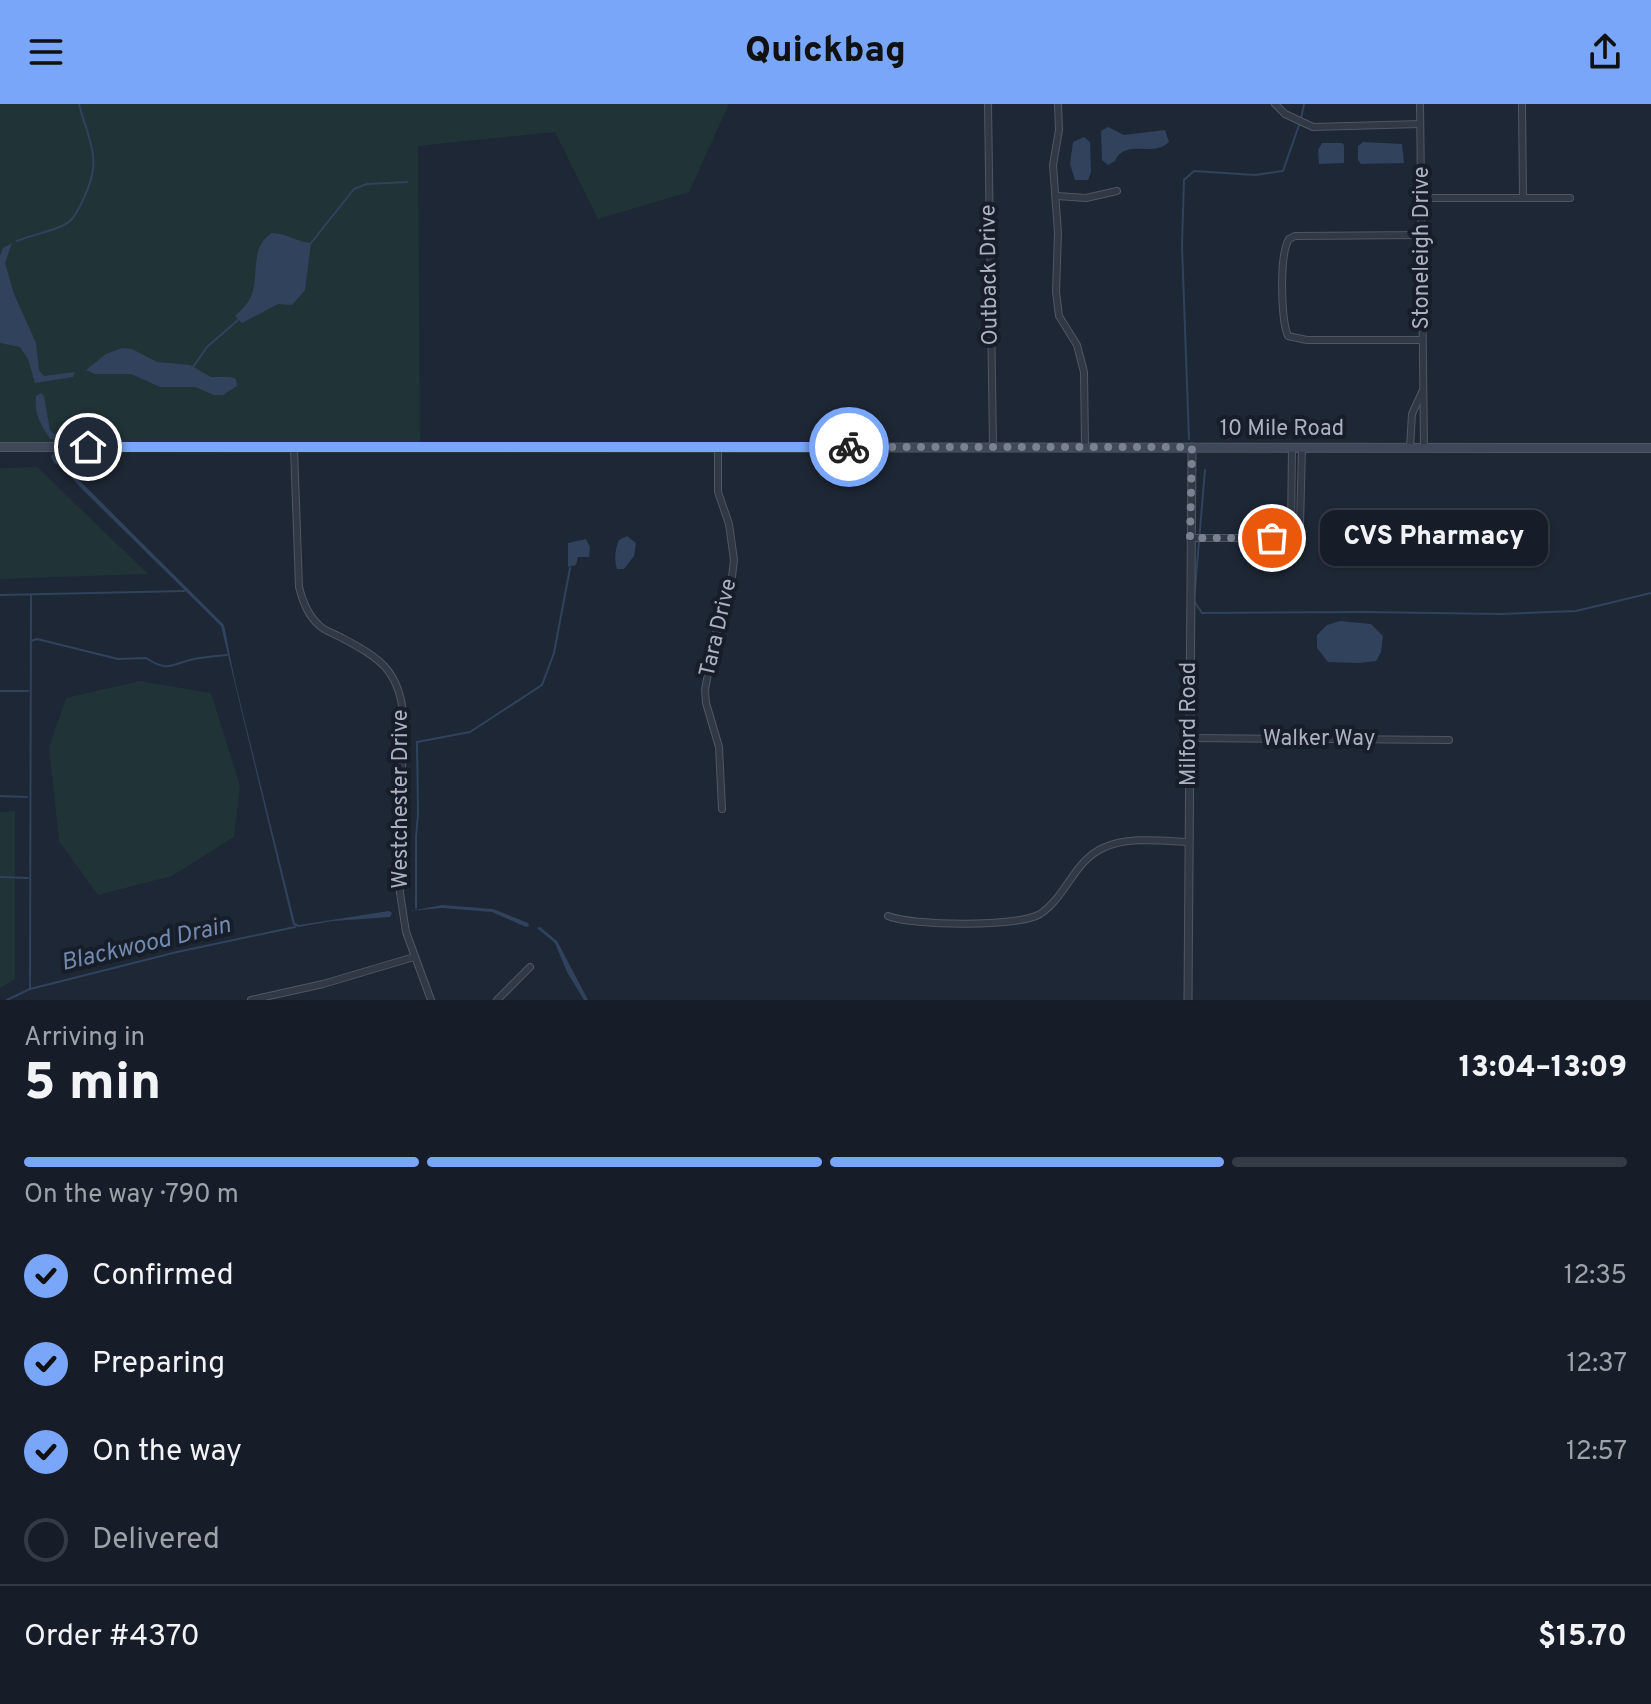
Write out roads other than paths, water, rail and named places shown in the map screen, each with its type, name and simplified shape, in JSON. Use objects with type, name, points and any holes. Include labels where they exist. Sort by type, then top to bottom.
[{"type":"main road","name":"10 Mile Road","points":[[0,447],[1651,448]]},
{"type":"street","name":"Outback Drive","points":[[988,104],[993,447]]},
{"type":"street","points":[[1058,104],[1059,130],[1053,165],[1057,196],[1056,292],[1059,316],[1077,345],[1084,372],[1085,447]]},
{"type":"street","points":[[1275,104],[1285,114],[1313,127],[1420,124]]},
{"type":"street","name":"Stoneleigh Drive","points":[[1420,104],[1424,448]]},
{"type":"street","points":[[1522,104],[1523,198]]},
{"type":"street","points":[[1057,196],[1086,198],[1117,191]]},
{"type":"street","points":[[1422,198],[1570,198]]},
{"type":"street","points":[[1422,235],[1295,236],[1289,239],[1283,253],[1284,321],[1288,336],[1307,340],[1422,340]]},
{"type":"street","name":"Stoneleigh Drive","points":[[1410,448],[1412,414],[1422,392]]},
{"type":"street","name":"Milford Road","points":[[1188,1000],[1192,447]]},
{"type":"street","points":[[1190,538],[1296,538],[1300,526],[1297,447]]},
{"type":"street","name":"Westchester Drive","points":[[294,448],[299,587],[305,607],[320,626],[368,652],[387,667],[400,690],[403,712],[400,893],[404,923],[431,1000]]},
{"type":"street","name":"Tara Drive","points":[[718,448],[718,492],[729,524],[734,558],[731,585],[714,640],[705,690],[719,747],[722,809]]},
{"type":"street","name":"Walker Way","points":[[1189,738],[1449,740]]},
{"type":"street","points":[[888,916],[900,921],[919,922],[1009,922],[1029,919],[1041,913],[1091,855],[1105,847],[1132,841],[1189,842]]},
{"type":"street","points":[[251,1000],[323,984],[414,957]]},
{"type":"street","points":[[497,1000],[530,967]]},
{"type":"water","points":[[1108,127],[1124,135],[1165,130],[1169,142],[1156,148],[1126,151],[1108,165],[1102,160],[1101,131]]},
{"type":"water","points":[[1084,137],[1090,142],[1091,172],[1088,180],[1075,180],[1070,164],[1073,142]]},
{"type":"water","points":[[1363,142],[1402,144],[1404,163],[1361,164],[1358,146]]},
{"type":"water","points":[[1322,143],[1342,143],[1344,163],[1319,164],[1318,150]]},
{"type":"water","points":[[272,233],[311,243],[305,290],[292,305],[278,304],[242,323],[235,316],[251,297],[258,252],[265,238]]},
{"type":"water","points":[[12,243],[5,263],[14,294],[36,343],[39,370],[44,376],[75,372],[73,377],[35,383],[28,359],[20,347],[0,343],[0,256],[3,248]]},
{"type":"water","points":[[122,348],[132,349],[157,362],[190,365],[211,377],[230,377],[236,379],[237,386],[223,395],[214,395],[195,387],[160,387],[131,374],[95,374],[86,370],[106,354]]},
{"type":"water","points":[[41,393],[50,430],[54,434],[120,439],[50,439],[36,409],[36,396]]},
{"type":"water","points":[[53,454],[224,625],[295,923],[299,925],[389,911],[392,913],[390,917],[298,927],[293,925],[221,626],[63,467],[54,463]]},
{"type":"water","points":[[627,536],[636,543],[634,556],[624,569],[617,569],[615,558],[619,540]]},
{"type":"water","points":[[586,539],[590,547],[589,557],[578,557],[576,565],[568,567],[568,543]]},
{"type":"water","points":[[1340,621],[1371,624],[1383,636],[1376,661],[1328,662],[1317,648],[1317,635],[1327,625]]},
{"type":"water","points":[[442,905],[493,909],[529,926],[492,912],[442,908],[410,911]]},
{"type":"water","points":[[540,927],[557,941],[588,1000],[584,1000],[567,972],[555,943],[537,928]]},
{"type":"waterway","points":[[17,241],[67,223],[76,214],[87,190],[92,177],[93,155],[79,104]]},
{"type":"waterway","points":[[1301,119],[1304,104]]},
{"type":"waterway","points":[[1189,439],[1182,246],[1184,180],[1194,171],[1255,175],[1283,171],[1299,125]]},
{"type":"waterway","points":[[311,243],[354,189],[367,184],[407,182]]},
{"type":"waterway","points":[[193,367],[207,347],[238,320]]},
{"type":"waterway","points":[[1205,470],[1194,601],[1202,613],[1501,614],[1576,611],[1651,593]]},
{"type":"waterway","points":[[416,908],[417,742],[470,732],[542,685],[554,653],[570,568]]},
{"type":"waterway","points":[[0,595],[184,591]]},
{"type":"waterway","points":[[30,989],[31,595]]},
{"type":"waterway","points":[[31,641],[37,639],[118,659],[146,658],[165,666],[227,655]]},
{"type":"waterway","points":[[0,691],[28,691]]},
{"type":"waterway","points":[[0,796],[27,797]]},
{"type":"waterway","points":[[0,877],[28,878]]},
{"type":"waterway","name":"Blackwood Drain","points":[[7,1000],[30,989],[177,952],[295,927]]},
{"type":"place","name":"CVS Pharmacy","points":[[1272,538]]}]
